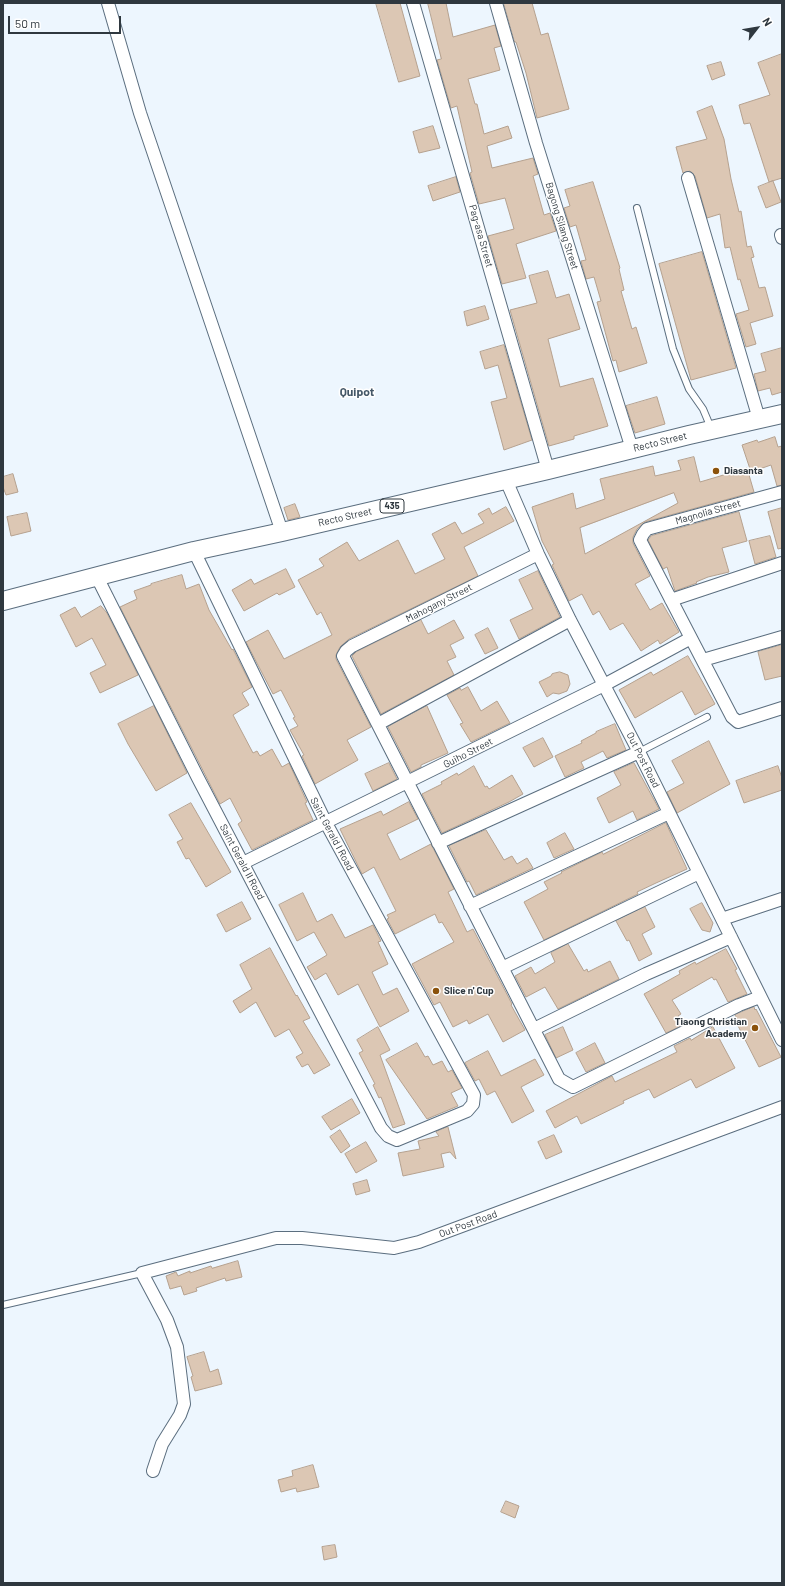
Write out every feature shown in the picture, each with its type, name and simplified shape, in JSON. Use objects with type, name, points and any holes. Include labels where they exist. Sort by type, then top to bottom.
[{"type":"main road","name":"Recto Street","points":[[3,601],[194,551],[506,480],[782,414]]},
{"type":"street","points":[[108,3],[140,113],[282,532]]},
{"type":"street","name":"Pag-asa Street","points":[[413,3],[548,470]]},
{"type":"street","name":"Bagong Silang Street","points":[[496,3],[536,143],[632,449]]},
{"type":"street","points":[[688,178],[759,419]]},
{"type":"street","name":"Out Post Road","points":[[506,480],[538,554],[570,620],[639,752],[782,1040]]},
{"type":"street","name":"Magnolia Street","points":[[671,600],[640,540],[642,534],[647,530],[782,492]]},
{"type":"street","name":"Saint Gerald I Road","points":[[194,551],[326,823],[474,1095],[473,1104],[467,1111],[397,1140]]},
{"type":"street","name":"Mahogany Street","points":[[378,724],[343,656],[346,651],[352,646],[538,554]]},
{"type":"street","points":[[782,563],[671,600],[732,717],[738,722],[782,708]]},
{"type":"street","name":"Saint Gerald II Road","points":[[97,577],[380,1128],[388,1136],[397,1140]]},
{"type":"street","points":[[570,620],[378,724],[559,1079],[573,1087],[739,1005],[760,997]]},
{"type":"street","points":[[703,660],[782,637]]},
{"type":"street","name":"Guiho Street","points":[[243,863],[604,685],[691,638]]},
{"type":"street","points":[[438,843],[639,752]]},
{"type":"street","points":[[470,906],[669,813]]},
{"type":"street","points":[[502,968],[699,873]]},
{"type":"street","points":[[722,919],[782,899]]},
{"type":"street","points":[[534,1029],[646,974],[731,937]]},
{"type":"street","name":"Out Post Road","points":[[142,1273],[276,1238],[302,1238],[394,1248],[419,1242],[782,1107]]},
{"type":"street","points":[[142,1273],[167,1320],[177,1347],[184,1404],[180,1415],[162,1444],[153,1471]]},
{"type":"lane","points":[[637,208],[673,349],[689,389],[703,409],[712,430]]},
{"type":"lane","points":[[639,752],[707,717]]},
{"type":"lane","points":[[3,1305],[142,1273]]},
{"type":"building","points":[[376,3],[400,3],[420,76],[399,82]]},
{"type":"building","points":[[428,3],[446,3],[453,37],[495,25],[501,46],[494,48],[500,70],[468,79],[475,104],[477,104],[484,134],[508,126],[512,138],[487,146],[492,168],[533,158],[538,174],[533,176],[544,215],[550,213],[556,231],[516,244],[526,278],[502,284],[488,236],[514,229],[505,198],[479,204],[470,173],[472,172],[457,106],[451,108],[437,60],[441,59]]},
{"type":"building","points":[[504,3],[532,3],[541,35],[548,33],[569,109],[537,118],[526,73]]},
{"type":"building","points":[[782,54],[782,178],[769,182],[750,123],[744,124],[739,105],[770,95],[758,63]]},
{"type":"building","points":[[721,62],[725,75],[712,80],[707,66]]},
{"type":"building","points":[[712,106],[724,139],[731,179],[739,212],[741,211],[747,247],[751,246],[754,257],[751,258],[759,288],[765,287],[773,316],[750,323],[756,344],[746,347],[736,314],[749,310],[740,279],[738,280],[730,247],[725,248],[720,214],[707,218],[695,176],[690,171],[683,173],[676,147],[707,139],[697,112]]},
{"type":"building","points":[[433,126],[440,148],[419,153],[413,132]]},
{"type":"building","points":[[456,177],[460,192],[433,201],[428,186]]},
{"type":"building","points":[[773,181],[781,202],[766,208],[758,187]]},
{"type":"building","points":[[593,182],[620,268],[624,290],[621,291],[632,329],[636,327],[647,363],[619,372],[616,360],[613,361],[597,302],[601,301],[594,277],[586,279],[581,261],[586,260],[576,225],[570,227],[564,208],[570,206],[565,190]]},
{"type":"building","points":[[702,252],[736,368],[691,380],[659,264]]},
{"type":"building","points":[[548,271],[556,298],[569,294],[580,329],[548,339],[560,387],[593,378],[608,426],[574,436],[574,439],[549,446],[510,310],[537,303],[529,276]]},
{"type":"building","points":[[485,306],[489,319],[467,326],[464,312]]},
{"type":"building","points":[[504,345],[532,440],[504,450],[491,402],[507,398],[498,365],[485,369],[480,352]]},
{"type":"building","points":[[782,348],[782,392],[772,395],[770,388],[758,391],[754,374],[766,371],[761,354]]},
{"type":"building","points":[[657,397],[665,424],[635,433],[626,406]]},
{"type":"building","points":[[775,437],[778,447],[782,446],[782,485],[777,486],[771,465],[751,472],[742,445],[757,440],[758,442]]},
{"type":"building","points":[[694,457],[700,482],[747,468],[754,492],[645,522],[637,529],[633,537],[633,543],[650,576],[635,584],[650,610],[662,603],[679,632],[660,644],[658,640],[641,651],[623,623],[610,630],[599,611],[593,615],[582,594],[569,601],[552,565],[554,564],[542,541],[532,507],[573,493],[576,509],[605,499],[600,479],[653,466],[655,476],[681,470],[678,461]],"holes":[[[674,493],[678,503],[585,554],[580,528]]]},
{"type":"building","points":[[13,474],[18,492],[6,495],[3,487],[3,477]]},
{"type":"building","points":[[295,504],[300,517],[288,520],[284,508]]},
{"type":"building","points":[[506,507],[514,521],[464,547],[478,576],[349,639],[340,647],[336,655],[336,659],[371,727],[347,740],[358,760],[315,784],[302,756],[304,755],[290,730],[298,726],[293,718],[295,717],[281,690],[273,694],[246,642],[268,630],[284,659],[332,635],[321,612],[317,615],[298,580],[324,566],[319,559],[347,542],[359,561],[398,540],[415,574],[445,559],[432,534],[455,522],[462,534],[484,523],[478,514],[489,508],[492,514]]},
{"type":"building","points":[[782,508],[782,548],[778,549],[768,512]]},
{"type":"building","points":[[739,512],[747,541],[722,548],[729,572],[708,577],[696,582],[697,583],[675,591],[667,567],[663,569],[648,540],[651,536]]},
{"type":"building","points":[[27,513],[31,531],[11,536],[7,517]]},
{"type":"building","points":[[770,536],[776,557],[755,564],[749,541]]},
{"type":"building","points":[[286,569],[295,587],[279,595],[277,593],[244,611],[232,590],[251,579],[254,584]]},
{"type":"building","points":[[538,571],[560,617],[519,639],[510,620],[533,609],[519,580]]},
{"type":"building","points":[[182,575],[186,589],[199,584],[209,610],[232,650],[233,649],[252,687],[242,693],[249,705],[233,715],[253,753],[257,751],[260,756],[272,749],[282,767],[289,763],[307,802],[305,803],[313,820],[252,850],[238,824],[242,821],[230,798],[220,804],[120,607],[137,599],[134,591],[151,584]]},
{"type":"building","points":[[101,606],[107,613],[138,675],[100,693],[90,673],[106,665],[92,638],[76,647],[60,615],[75,607],[81,617]]},
{"type":"building","points":[[421,620],[428,634],[454,620],[464,638],[450,645],[456,657],[447,661],[454,675],[381,714],[352,656],[356,652]]},
{"type":"building","points":[[488,628],[498,648],[485,654],[475,635]]},
{"type":"building","points":[[782,645],[782,676],[765,680],[758,652]]},
{"type":"building","points":[[688,656],[715,704],[695,715],[682,691],[635,718],[619,690],[651,672],[653,675]]},
{"type":"building","points":[[560,672],[568,675],[570,684],[567,691],[559,694],[553,693],[547,697],[539,682],[552,674]]},
{"type":"building","points":[[468,687],[481,711],[497,701],[510,723],[471,742],[460,724],[463,723],[447,695],[460,688],[461,690]]},
{"type":"building","points":[[154,706],[187,773],[156,791],[118,724]]},
{"type":"building","points":[[427,706],[448,753],[421,765],[421,767],[411,772],[388,727]]},
{"type":"building","points":[[615,724],[626,750],[607,758],[603,751],[581,762],[584,768],[565,777],[555,756],[582,743],[581,741],[596,732]]},
{"type":"building","points":[[543,738],[553,757],[534,767],[523,748]]},
{"type":"building","points":[[709,741],[730,784],[677,813],[667,792],[684,783],[672,761]]},
{"type":"building","points":[[389,763],[397,779],[373,791],[365,774]]},
{"type":"building","points":[[634,763],[659,809],[637,820],[633,811],[609,823],[597,798],[621,785],[614,772]]},
{"type":"building","points":[[474,766],[485,787],[487,786],[489,789],[512,775],[523,794],[442,833],[422,794],[442,784],[441,782],[457,773],[458,775]]},
{"type":"building","points":[[778,766],[782,778],[782,790],[744,803],[736,781]]},
{"type":"building","points":[[409,802],[418,819],[387,834],[400,860],[431,844],[454,889],[448,892],[467,932],[473,929],[525,1030],[503,1042],[488,1014],[469,1024],[467,1020],[453,1027],[440,1002],[434,1005],[412,964],[454,942],[442,922],[439,923],[435,914],[395,934],[387,919],[389,918],[387,915],[396,911],[374,867],[362,874],[340,829],[381,811],[383,815]]},
{"type":"building","points":[[191,803],[231,872],[206,887],[189,858],[186,859],[177,842],[183,839],[169,815]]},
{"type":"building","points":[[666,823],[687,869],[637,892],[638,894],[544,940],[524,902],[548,889],[544,882],[602,852],[603,854]]},
{"type":"building","points":[[486,830],[504,860],[512,856],[517,864],[527,858],[533,868],[476,895],[469,881],[467,882],[449,846]]},
{"type":"building","points":[[565,833],[574,849],[554,858],[547,843]]},
{"type":"building","points":[[303,893],[317,922],[332,914],[345,938],[373,925],[381,941],[378,942],[388,964],[372,972],[383,995],[397,988],[409,1011],[380,1027],[358,984],[338,995],[326,973],[315,980],[307,967],[327,955],[314,932],[297,941],[279,905]]},
{"type":"building","points":[[242,902],[251,919],[226,932],[217,915]]},
{"type":"building","points":[[702,903],[713,923],[710,932],[702,930],[690,909]]},
{"type":"building","points":[[645,907],[655,927],[642,934],[652,954],[639,961],[629,940],[627,941],[616,921]]},
{"type":"building","points":[[568,944],[584,971],[587,969],[588,972],[610,961],[619,979],[558,1009],[545,987],[526,997],[515,976],[531,967],[535,974],[555,962],[551,953]]},
{"type":"building","points":[[270,948],[296,996],[297,995],[310,1018],[303,1021],[330,1065],[314,1074],[308,1064],[302,1067],[296,1057],[303,1053],[289,1029],[275,1037],[256,1002],[240,1013],[233,1001],[252,989],[240,965]]},
{"type":"building","points":[[726,949],[737,969],[735,970],[747,994],[728,1002],[716,979],[714,980],[712,977],[672,1000],[681,1014],[678,1016],[683,1025],[666,1033],[644,994],[680,974],[679,971],[695,962],[696,964]]},
{"type":"building","points":[[754,1007],[781,1057],[759,1067],[735,1020],[737,1019],[735,1015]]},
{"type":"building","points":[[378,1027],[390,1050],[380,1055],[405,1124],[393,1128],[381,1097],[379,1098],[373,1085],[375,1084],[359,1053],[363,1051],[357,1040]]},
{"type":"building","points":[[563,1027],[573,1050],[556,1058],[545,1035]]},
{"type":"building","points":[[713,1027],[735,1068],[696,1088],[691,1079],[654,1098],[649,1089],[623,1101],[624,1103],[581,1124],[577,1116],[555,1128],[546,1111],[612,1076],[615,1082],[677,1052],[674,1046],[690,1038],[691,1040]]},
{"type":"building","points":[[417,1043],[425,1057],[428,1056],[433,1065],[442,1061],[448,1072],[452,1070],[462,1088],[451,1093],[458,1106],[427,1119],[386,1060]]},
{"type":"building","points":[[595,1043],[605,1063],[586,1072],[576,1053]]},
{"type":"building","points":[[488,1051],[501,1076],[535,1059],[544,1075],[521,1087],[534,1111],[512,1123],[495,1091],[487,1095],[479,1079],[475,1081],[465,1063]]},
{"type":"building","points":[[352,1099],[360,1113],[331,1130],[322,1117]]},
{"type":"building","points":[[448,1127],[456,1159],[450,1152],[441,1154],[444,1167],[403,1176],[398,1153],[420,1149],[418,1141],[439,1136],[436,1132]]},
{"type":"building","points":[[340,1130],[350,1146],[341,1153],[330,1137]]},
{"type":"building","points":[[554,1135],[562,1152],[546,1159],[538,1142]]},
{"type":"building","points":[[366,1142],[377,1161],[356,1173],[345,1154]]},
{"type":"building","points":[[367,1180],[370,1191],[356,1195],[353,1184]]},
{"type":"building","points":[[238,1261],[242,1277],[226,1281],[225,1278],[196,1288],[197,1291],[184,1295],[181,1286],[170,1289],[166,1276],[176,1272],[178,1276],[190,1271],[190,1273],[211,1266],[212,1268]]},
{"type":"building","points":[[204,1352],[210,1372],[218,1369],[222,1384],[195,1391],[191,1377],[193,1376],[187,1357]]},
{"type":"building","points":[[313,1465],[319,1487],[297,1492],[296,1488],[281,1492],[278,1480],[293,1476],[292,1471]]},
{"type":"building","points":[[506,1501],[519,1506],[515,1518],[501,1512]]},
{"type":"building","points":[[335,1545],[337,1557],[324,1560],[322,1547]]},
{"type":"place","name":"Diasanta","points":[[716,471]]},
{"type":"place","name":"Slice n' Cup","points":[[436,991]]},
{"type":"place","name":"Tiaong Christian Academy","points":[[755,1028]]},
{"type":"district","name":"Quipot","points":[[357,392]]}]
